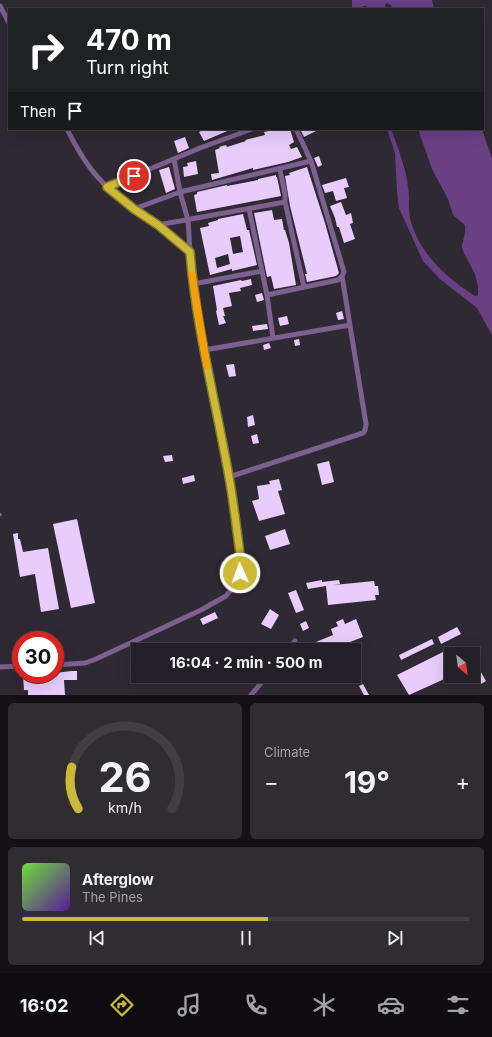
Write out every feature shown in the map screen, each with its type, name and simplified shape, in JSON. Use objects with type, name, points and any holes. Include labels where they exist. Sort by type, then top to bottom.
[{"type":"street","points":[[0,6],[8,21]]},
{"type":"street","points":[[68,130],[78,150],[91,169],[107,187],[134,209],[158,225],[190,252]]},
{"type":"street","points":[[107,187],[249,130]]},
{"type":"street","points":[[230,477],[363,433],[365,430],[366,424],[342,276],[344,272],[311,162],[296,130]]},
{"type":"street","points":[[64,664],[85,663],[96,659],[201,610],[226,596],[235,585],[240,573],[241,561],[230,477],[204,350],[193,284],[188,220],[180,192],[174,159]]},
{"type":"street","points":[[134,209],[180,192],[311,162]]},
{"type":"street","points":[[280,170],[285,194],[285,202],[304,287]]},
{"type":"street","points":[[158,225],[285,202]]},
{"type":"street","points":[[249,209],[267,295],[274,338]]},
{"type":"street","points":[[193,284],[262,270]]},
{"type":"street","points":[[267,295],[338,280],[342,276]]},
{"type":"street","points":[[204,350],[350,325]]},
{"type":"street","points":[[0,667],[12,666]]},
{"type":"street","points":[[251,695],[261,683]]},
{"type":"shaded area","points":[[352,0],[432,0],[434,8],[392,8],[391,5],[387,3],[385,5],[386,8],[368,8],[363,6],[362,8],[352,8]]},
{"type":"shaded area","points":[[387,130],[392,131],[404,166],[409,191],[410,218],[419,242],[426,253],[444,272],[475,296],[478,295],[478,287],[475,274],[462,246],[465,225],[453,215],[448,199],[432,169],[418,130],[482,130],[492,159],[492,335],[477,308],[440,279],[423,261],[399,208],[395,153]]},
{"type":"building","points":[[202,130],[230,130],[204,141],[199,132]]},
{"type":"building","points":[[274,130],[290,130],[294,142],[289,145],[291,149],[297,147],[302,157],[288,162],[253,170],[253,168],[212,180],[211,174],[219,173],[215,150],[220,148],[219,147],[226,145],[227,147],[246,141],[245,140],[265,135],[264,132]]},
{"type":"building","points":[[302,130],[318,130],[304,137],[301,131]]},
{"type":"building","points":[[185,137],[189,148],[178,153],[174,141]]},
{"type":"building","points":[[319,156],[322,165],[318,167],[314,158]]},
{"type":"building","points":[[196,161],[198,174],[184,177],[183,167],[188,166],[187,163]]},
{"type":"building","points":[[169,167],[175,189],[166,193],[159,170]]},
{"type":"building","points":[[307,167],[339,273],[336,276],[307,282],[305,274],[307,274],[290,206],[285,176],[290,175],[289,173]]},
{"type":"building","points":[[276,175],[281,196],[197,212],[194,195],[197,194],[197,192]]},
{"type":"building","points":[[346,178],[349,187],[344,188],[347,198],[336,201],[333,191],[325,193],[322,185]]},
{"type":"building","points":[[341,202],[346,215],[351,213],[353,223],[350,224],[355,239],[344,243],[330,206]]},
{"type":"building","points":[[272,210],[274,220],[282,219],[289,243],[296,285],[274,289],[271,276],[267,277],[254,213]]},
{"type":"building","points":[[243,214],[247,230],[249,230],[257,265],[232,271],[232,269],[210,275],[200,228],[209,226],[208,223],[218,219]],"holes":[[[240,236],[243,252],[233,254],[230,238]],[[228,254],[230,264],[217,268],[215,258]]]},
{"type":"building","points":[[251,279],[252,285],[240,288],[241,291],[229,293],[232,306],[223,308],[225,316],[223,316],[226,323],[219,325],[213,286]]},
{"type":"building","points":[[262,293],[264,300],[257,302],[255,295]]},
{"type":"building","points":[[342,311],[344,319],[338,320],[336,313]]},
{"type":"building","points":[[287,316],[289,324],[280,326],[278,318]]},
{"type":"building","points":[[267,324],[268,329],[253,331],[252,326]]},
{"type":"building","points":[[299,339],[300,345],[295,346],[294,340]]},
{"type":"building","points":[[269,343],[271,348],[264,350],[263,345]]},
{"type":"building","points":[[234,364],[236,376],[229,377],[226,365]]},
{"type":"building","points":[[253,415],[255,425],[248,427],[247,417]]},
{"type":"building","points":[[257,434],[259,443],[253,444],[251,436]]},
{"type":"building","points":[[172,455],[173,461],[165,462],[163,456]]},
{"type":"building","points":[[329,461],[334,482],[322,485],[317,464]]},
{"type":"building","points":[[194,475],[195,481],[183,484],[182,478]]},
{"type":"building","points":[[279,479],[282,490],[278,491],[285,514],[259,521],[252,501],[259,499],[257,486],[270,484],[269,481]]},
{"type":"building","points":[[77,519],[95,603],[71,608],[53,524]]},
{"type":"building","points":[[285,529],[290,544],[270,550],[265,536]]},
{"type":"building","points":[[18,533],[18,539],[20,539],[23,552],[48,548],[59,609],[41,612],[35,574],[20,577],[13,534]]},
{"type":"building","points":[[322,580],[322,582],[339,580],[340,584],[334,585],[374,581],[375,586],[378,586],[379,595],[375,595],[376,600],[328,605],[326,586],[308,589],[306,583]]},
{"type":"building","points":[[296,590],[304,610],[296,613],[288,593]]},
{"type":"building","points":[[270,609],[279,615],[271,629],[261,624]]},
{"type":"building","points":[[215,612],[218,618],[203,625],[200,619]]},
{"type":"building","points":[[343,619],[345,624],[356,619],[363,637],[347,643],[313,643],[333,635],[331,629],[338,626],[336,622]]},
{"type":"building","points":[[306,621],[309,628],[303,631],[300,624]]},
{"type":"building","points":[[457,627],[461,634],[441,644],[438,637]]},
{"type":"building","points":[[432,639],[434,644],[401,660],[399,655]]},
{"type":"building","points":[[443,652],[444,654],[444,679],[409,695],[397,675]]},
{"type":"building","points":[[480,670],[486,681],[481,684],[480,682]]},
{"type":"building","points":[[77,671],[77,680],[64,680],[64,672]]},
{"type":"building","points":[[64,680],[65,695],[28,695],[28,690],[24,690],[24,683],[64,683]]},
{"type":"building","points":[[363,684],[369,695],[364,695],[359,686]]},
{"type":"slow traffic","points":[[192,275],[207,366]]},
{"type":"route","points":[[134,176],[107,187],[134,209],[158,225],[190,252],[193,284],[204,350],[230,477],[241,561],[240,573]]}]
